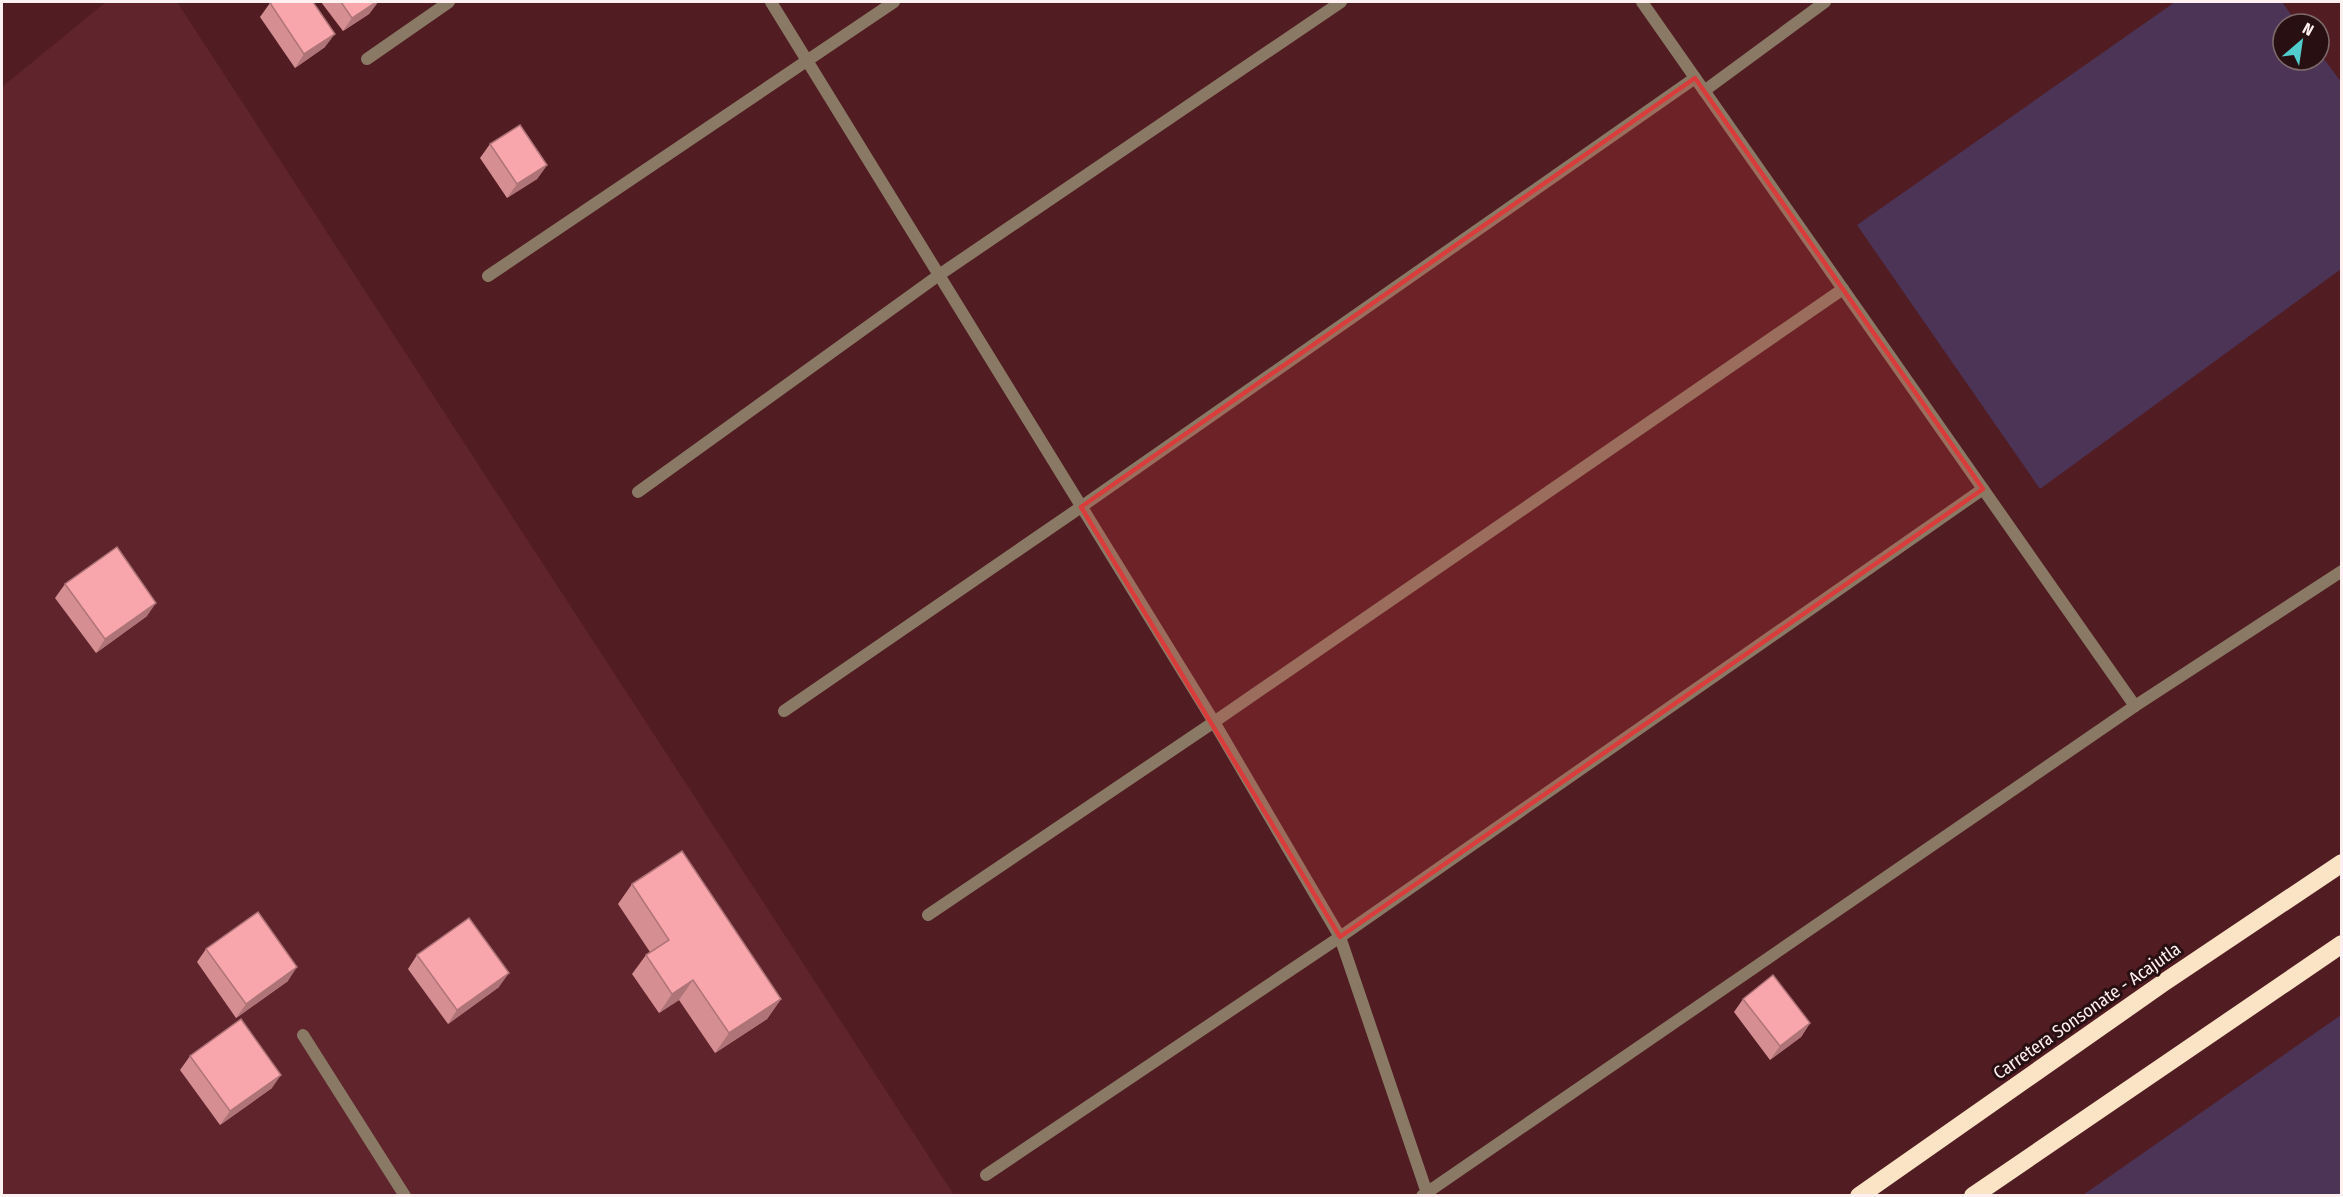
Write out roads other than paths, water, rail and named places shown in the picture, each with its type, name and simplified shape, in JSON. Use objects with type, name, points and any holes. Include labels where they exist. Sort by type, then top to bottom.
[{"type":"highway","name":"Carretera Sonsonate - Acajutla","points":[[1859,1196],[2163,983],[2342,863]]},
{"type":"highway","points":[[1973,1196],[2342,944]]},
{"type":"street","points":[[368,59],[449,2]]},
{"type":"street","points":[[771,2],[1214,722],[1340,937],[1426,1194],[2135,706],[2342,571]]},
{"type":"street","points":[[488,276],[894,2]]},
{"type":"street","points":[[638,492],[939,275],[1341,2]]},
{"type":"street","points":[[1642,2],[2135,706]]},
{"type":"street","points":[[1704,91],[1825,2]]},
{"type":"street","points":[[784,711],[1082,507],[1695,78]]},
{"type":"street","points":[[928,915],[1214,722],[1843,289]]},
{"type":"street","points":[[986,1175],[1340,937],[1983,489]]},
{"type":"street","points":[[303,1035],[405,1196]]}]
